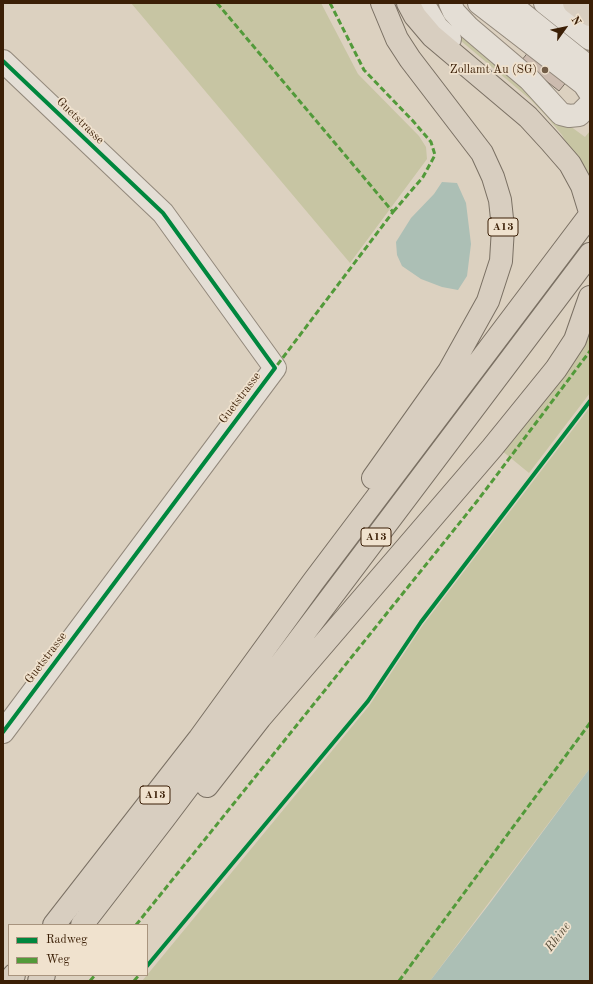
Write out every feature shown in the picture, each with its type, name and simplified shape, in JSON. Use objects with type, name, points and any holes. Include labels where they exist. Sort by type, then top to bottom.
[{"type":"main road","name":"A13","points":[[313,582],[323,546],[449,371],[488,301],[502,261],[504,228],[500,200],[482,153],[410,59],[397,38],[382,3]]},
{"type":"main road","name":"A13","points":[[55,924],[199,739],[313,582],[590,213],[582,186],[570,164],[528,117],[432,36],[415,16],[408,3]]},
{"type":"main road","points":[[574,3],[590,15]]},
{"type":"main road","name":"A13","points":[[83,924],[590,254]]},
{"type":"main road","name":"A13","points":[[163,820],[188,810],[260,718],[492,448],[556,369],[574,340],[588,303]]},
{"type":"street","points":[[423,3],[437,28],[523,101],[544,122],[558,138],[570,164]]},
{"type":"street","points":[[450,3],[454,12],[469,28],[529,79],[561,114],[569,116],[579,115],[590,104]]},
{"type":"street","points":[[479,3],[584,84],[590,93]]},
{"type":"street","points":[[508,3],[590,68]]},
{"type":"street","points":[[545,3],[590,39]]},
{"type":"street","name":"Guetstrasse","points":[[3,61],[163,213],[275,368],[3,732]]},
{"type":"shaded area","points":[[131,3],[321,3],[358,74],[419,136],[426,147],[427,159],[350,263]]},
{"type":"shaded area","points":[[428,3],[441,3],[551,112],[585,137],[590,131],[589,187],[562,135],[547,117],[531,100],[441,24]]},
{"type":"shaded area","points":[[590,328],[590,393],[529,473],[501,450]]},
{"type":"shaded area","points":[[590,407],[590,768],[430,981],[142,981],[148,976],[148,974],[369,706],[423,625]]},
{"type":"water","points":[[442,182],[457,183],[466,203],[471,244],[467,276],[458,290],[442,287],[421,279],[402,266],[397,255],[396,242],[411,218],[434,194]]},
{"type":"water","name":"Rhine","points":[[590,768],[590,981],[430,981],[490,903]]},
{"type":"building","name":"Zollamt Au (SG)","points":[[530,50],[568,80],[559,91],[521,61]]},
{"type":"marked path","points":[[217,3],[393,212],[275,368]]},
{"type":"marked path","points":[[330,3],[364,70],[431,142],[435,155],[423,177],[393,212]]},
{"type":"marked path","points":[[137,924],[478,500],[590,351]]},
{"type":"marked path","points":[[399,981],[590,723]]},
{"type":"marked path","points":[[90,981],[94,976]]},
{"type":"marked path","points":[[134,981],[138,976]]},
{"type":"cycle path","points":[[3,61],[163,213],[275,368],[3,732]]},
{"type":"cycle path","points":[[148,965],[368,701],[421,622],[590,401]]},
{"type":"place","name":"Zollamt Au (SG)","points":[[545,70]]}]
